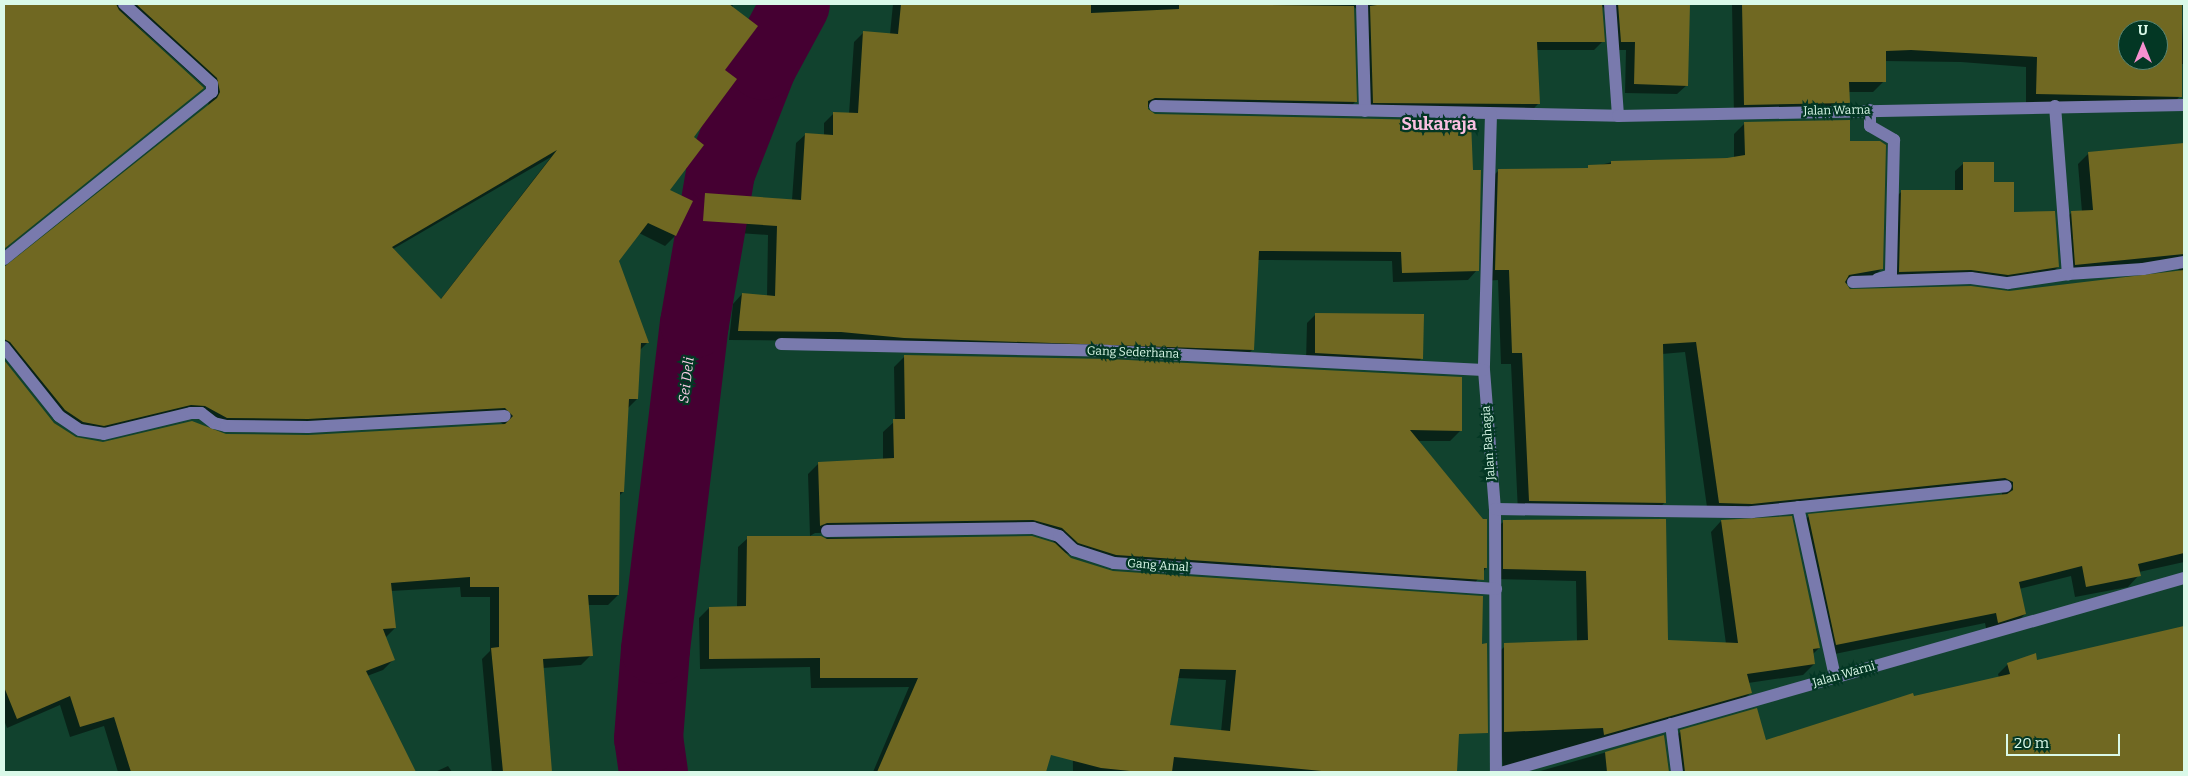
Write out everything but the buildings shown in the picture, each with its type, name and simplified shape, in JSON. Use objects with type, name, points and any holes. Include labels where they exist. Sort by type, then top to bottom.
[{"type":"street","points":[[4,259],[212,92],[212,84],[124,4]]},
{"type":"street","points":[[1362,4],[1365,111]]},
{"type":"street","points":[[1610,4],[1618,116]]},
{"type":"street","name":"Jalan Warna","points":[[1155,106],[1618,116],[2055,106],[2184,105]]},
{"type":"street","points":[[2055,106],[2068,274]]},
{"type":"street","points":[[1870,110],[1870,126],[1894,140],[1891,275],[1872,281]]},
{"type":"street","name":"Jalan Bahagia","points":[[1491,114],[1484,370],[1494,509],[1496,772]]},
{"type":"street","points":[[1853,282],[1971,278],[2008,283],[2068,274],[2143,269],[2184,262]]},
{"type":"street","name":"Gang Sederhana","points":[[781,344],[1108,351],[1484,370]]},
{"type":"street","points":[[4,348],[59,416],[80,430],[104,434],[191,413],[201,413],[214,423],[226,426],[308,427],[505,416]]},
{"type":"street","points":[[1494,509],[1752,512],[2006,486]]},
{"type":"street","points":[[1798,507],[1835,677]]},
{"type":"street","name":"Gang Amal","points":[[827,531],[1033,528],[1059,536],[1074,550],[1114,563],[1496,589]]},
{"type":"street","name":"Jalan Warni","points":[[1504,772],[2184,578]]},
{"type":"street","points":[[1671,724],[1678,772]]},
{"type":"waterway","name":"Sei Deli","points":[[653,772],[648,738],[655,649],[694,323],[720,172],[762,65],[795,4]]},
{"type":"district","name":"Sukaraja","points":[[1439,124]]}]
